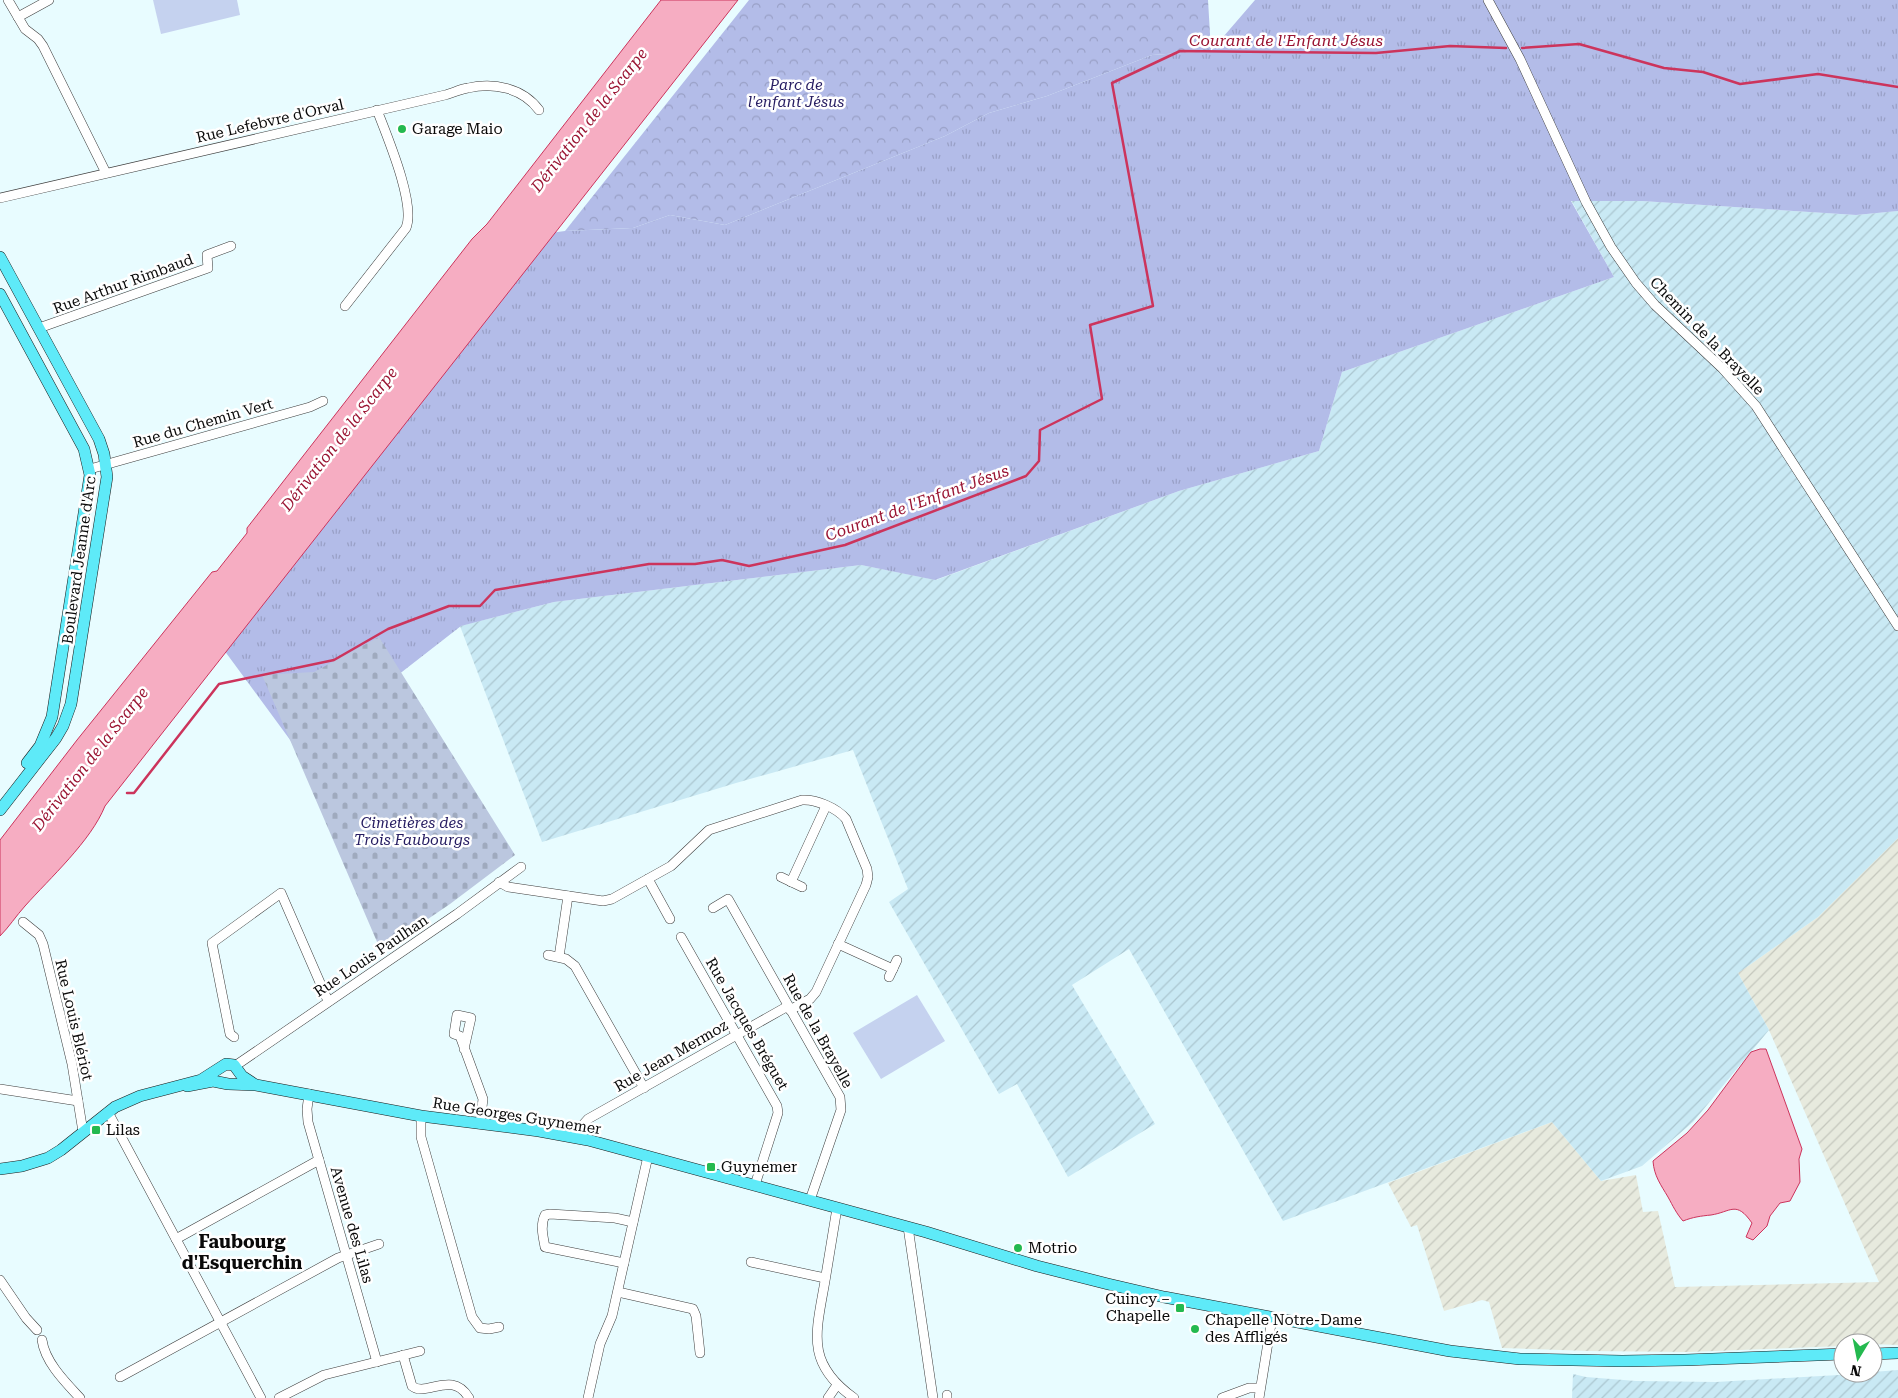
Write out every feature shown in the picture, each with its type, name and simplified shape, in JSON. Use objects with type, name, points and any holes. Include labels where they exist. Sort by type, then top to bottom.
[{"type":"main road","name":"Boulevard Jeanne d'Arc","points":[[0,257],[99,438],[106,464],[106,492],[71,704],[66,720],[56,738],[0,810]]},
{"type":"main road","name":"Boulevard Jeanne d'Arc","points":[[0,294],[81,442],[90,469],[50,724],[36,752],[0,798]]},
{"type":"main road","points":[[227,1064],[237,1069],[237,1080],[228,1083],[218,1076],[220,1068],[227,1064]]},
{"type":"main road","name":"Rue Georges Guynemer","points":[[187,1086],[220,1068]]},
{"type":"main road","name":"Rue Georges Guynemer","points":[[237,1069],[245,1079],[256,1085]]},
{"type":"main road","name":"Rue Georges Guynemer","points":[[0,1169],[42,1161],[61,1150],[108,1112],[140,1096],[213,1081],[256,1085],[421,1116],[577,1138],[755,1184],[1047,1269],[1125,1288],[1272,1318],[1483,1356],[1520,1359],[1632,1361],[1833,1355]]},
{"type":"main road","points":[[1883,1354],[1898,1353]]},
{"type":"street","points":[[8,0],[25,29],[38,39],[43,46],[106,173]]},
{"type":"street","points":[[18,17],[49,0]]},
{"type":"street","name":"Chemin de la Brayelle","points":[[1488,0],[1520,59],[1586,202],[1611,248],[1636,283],[1655,305],[1722,368],[1756,406],[1898,626]]},
{"type":"street","name":"Rue Lefebvre d'Orval","points":[[0,198],[445,95],[469,87],[499,87],[521,93],[531,100],[539,110]]},
{"type":"street","points":[[345,306],[406,228],[408,220],[399,170],[377,110]]},
{"type":"street","name":"Rue Arthur Rimbaud","points":[[39,328],[208,268],[207,255],[231,246]]},
{"type":"street","name":"Rue du Chemin Vert","points":[[90,469],[310,407],[323,401]]},
{"type":"street","name":"Rue Jean Mermoz","points":[[499,882],[508,887],[607,900],[675,863],[709,830],[802,800],[811,800],[841,813],[846,819],[868,872],[866,885],[814,995],[737,1034],[588,1120],[580,1128],[577,1138]]},
{"type":"street","points":[[791,882],[826,806]]},
{"type":"street","name":"Rue Louis Paulhan","points":[[237,1069],[328,1001],[457,914],[521,867]]},
{"type":"street","points":[[781,877],[802,887]]},
{"type":"street","points":[[648,879],[670,919]]},
{"type":"street","points":[[234,1037],[230,1034],[212,943],[280,893],[328,1001]]},
{"type":"street","points":[[559,957],[568,896]]},
{"type":"street","name":"Rue de la Brayelle","points":[[713,908],[728,899],[839,1093],[841,1110],[810,1200]]},
{"type":"street","name":"Rue Louis Blériot","points":[[23,922],[39,935],[42,944],[72,1064],[83,1132]]},
{"type":"street","name":"Rue Jacques Bréguet","points":[[681,937],[778,1109],[755,1184]]},
{"type":"street","points":[[838,944],[890,973],[897,960]]},
{"type":"street","points":[[548,955],[566,959],[575,966],[644,1088]]},
{"type":"street","points":[[464,1049],[483,1099],[480,1124]]},
{"type":"street","points":[[0,1089],[78,1101]]},
{"type":"street","name":"Avenue des Lilas","points":[[309,1094],[307,1118],[377,1362]]},
{"type":"street","points":[[108,1112],[261,1398]]},
{"type":"street","points":[[421,1116],[421,1137],[472,1317],[480,1328],[489,1330],[499,1328]]},
{"type":"street","points":[[588,1398],[600,1344],[611,1321],[648,1156]]},
{"type":"street","points":[[176,1238],[319,1160]]},
{"type":"street","points":[[837,1208],[817,1329],[817,1344],[825,1368],[838,1385],[854,1398]]},
{"type":"street","points":[[624,1263],[545,1247],[542,1222],[545,1215],[550,1214],[615,1218],[633,1222]]},
{"type":"street","points":[[908,1227],[933,1398]]},
{"type":"street","points":[[120,1377],[346,1254],[379,1244]]},
{"type":"street","points":[[751,1262],[825,1278]]},
{"type":"street","points":[[0,1280],[26,1318],[37,1330]]},
{"type":"street","points":[[618,1292],[693,1310],[696,1316],[700,1353]]},
{"type":"street","points":[[1259,1398],[1272,1318]]},
{"type":"street","points":[[42,1340],[44,1350],[65,1382],[80,1398]]},
{"type":"street","points":[[279,1398],[324,1375],[420,1350]]},
{"type":"street","points":[[403,1355],[412,1386],[415,1390],[423,1392],[454,1386],[464,1391],[469,1398]]},
{"type":"street","points":[[828,1398],[838,1385]]},
{"type":"street","points":[[1222,1398],[1250,1388],[1260,1388]]},
{"type":"shaded area","points":[[153,0],[237,0],[240,15],[161,34]]},
{"type":"shaded area","points":[[1571,200],[1642,201],[1856,215],[1898,211],[1898,838],[1818,917],[1738,973],[1769,1030],[1693,1122],[1642,1166],[1601,1181],[1552,1122],[1283,1221],[1129,949],[1072,985],[1155,1124],[1068,1177],[1017,1084],[999,1094],[889,902],[908,889],[853,750],[736,783],[542,842],[460,626],[554,602],[861,565],[936,580],[1179,491],[1319,451],[1342,372],[1614,277]]},
{"type":"shaded area","points":[[1898,838],[1898,1345],[1883,1344],[1883,1333],[1833,1333],[1833,1346],[1689,1352],[1502,1348],[1489,1302],[1482,1300],[1444,1311],[1417,1225],[1411,1227],[1388,1183],[1552,1122],[1601,1181],[1636,1175],[1643,1212],[1658,1211],[1675,1287],[1879,1282],[1769,1030],[1738,973],[1818,917]]},
{"type":"shaded area","points":[[917,995],[945,1041],[881,1079],[853,1033]]},
{"type":"shaded area","points":[[1898,1370],[1898,1398],[1572,1398],[1573,1374],[1586,1377],[1636,1381],[1716,1382],[1833,1375],[1833,1383],[1883,1383],[1883,1371]]},
{"type":"green space","name":"Parc de l'enfant Jésus","points":[[749,0],[1208,0],[1211,51],[1152,55],[1047,96],[989,113],[945,136],[725,225],[670,215],[633,228],[565,231]]},
{"type":"green space","points":[[1255,0],[1898,0],[1898,211],[1856,215],[1642,201],[1571,201],[1614,277],[1342,372],[1319,451],[1179,491],[935,580],[861,565],[554,602],[461,626],[299,752],[196,612],[490,241],[565,231],[633,228],[670,215],[725,225],[945,136],[989,113],[1047,96],[1152,55],[1211,51]]},
{"type":"green space","name":"Cimetières des Trois Faubourgs","points":[[379,637],[515,855],[450,904],[381,951],[262,675],[314,672]]},
{"type":"water","name":"Dérivation de la Scarpe","points":[[661,0],[738,0],[105,806],[99,819],[80,846],[0,936],[0,840],[77,740],[212,572],[217,571],[247,533],[247,528]]},
{"type":"water","points":[[1766,1049],[1802,1149],[1799,1159],[1800,1182],[1790,1201],[1780,1203],[1770,1216],[1767,1226],[1753,1240],[1746,1237],[1752,1223],[1742,1212],[1737,1210],[1733,1209],[1683,1221],[1658,1180],[1653,1161],[1687,1133],[1708,1110],[1751,1052]]},
{"type":"waterway","name":"Courant de l'Enfant Jésus","points":[[1522,48],[1579,44],[1664,68],[1703,72],[1740,84],[1818,74],[1898,87]]},
{"type":"waterway","name":"Courant de l'Enfant Jésus","points":[[127,793],[134,793],[219,684],[334,660],[388,629],[449,606],[480,606],[495,590],[649,564],[695,564],[722,560],[749,566],[845,545],[1026,476],[1039,461],[1040,430],[1102,399],[1090,325],[1153,306],[1112,83],[1180,51],[1376,53],[1450,46],[1506,48]]},
{"type":"place","name":"Garage Maio","points":[[402,129]]},
{"type":"place","name":"Lilas","points":[[96,1130]]},
{"type":"place","name":"Guynemer","points":[[711,1167]]},
{"type":"place","name":"Motrio","points":[[1018,1248]]},
{"type":"place","name":"Cuincy – Chapelle","points":[[1180,1308]]},
{"type":"place","name":"Chapelle Notre-Dame des Affligés","points":[[1195,1329]]},
{"type":"district","name":"Faubourg d'Esquerchin","points":[[242,1251]]}]
